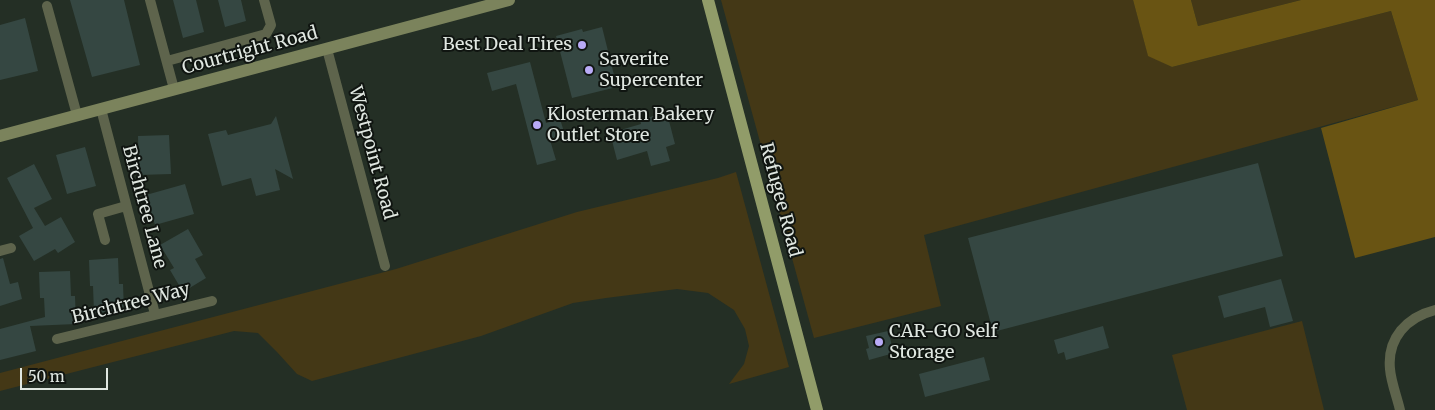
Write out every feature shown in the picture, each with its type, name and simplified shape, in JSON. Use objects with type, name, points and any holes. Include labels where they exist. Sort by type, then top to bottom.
[{"type":"main road","name":"Refugee Road","points":[[708,0],[817,410]]},
{"type":"street","points":[[150,0],[174,89]]},
{"type":"street","points":[[167,61],[266,34],[271,25],[264,0]]},
{"type":"street","name":"Courtright Road","points":[[0,136],[509,0]]},
{"type":"street","points":[[47,6],[77,115]]},
{"type":"street","name":"Westpoint Road","points":[[327,49],[385,266]]},
{"type":"street","name":"Birchtree Lane","points":[[101,109],[155,314]]},
{"type":"street","points":[[105,240],[98,214],[126,206]]},
{"type":"street","points":[[0,250],[11,248]]},
{"type":"street","name":"Birchtree Way","points":[[57,339],[212,300]]},
{"type":"street","points":[[1400,410],[1390,370],[1390,356],[1393,343],[1410,321],[1418,315],[1435,310]]},
{"type":"shaded area","points":[[721,0],[1133,0],[1148,55],[1172,67],[1391,11],[1418,100],[924,235],[941,306],[814,338]]},
{"type":"shaded area","points":[[1133,0],[1191,0],[1198,26],[1301,0],[1435,0],[1435,237],[1355,258],[1321,128],[1418,100],[1391,11],[1172,67],[1148,56]]},
{"type":"shaded area","points":[[1191,0],[1301,0],[1198,26]]},
{"type":"shaded area","points":[[736,172],[789,367],[729,384],[744,364],[749,346],[745,329],[734,310],[708,293],[677,289],[573,303],[481,336],[312,381],[297,374],[258,333],[234,331],[0,391],[0,373],[396,269],[577,212]]},
{"type":"shaded area","points":[[1302,321],[1324,410],[1187,410],[1172,355]]},
{"type":"building","points":[[70,0],[124,0],[140,65],[92,77]]},
{"type":"building","points":[[173,0],[196,0],[204,32],[183,38]]},
{"type":"building","points":[[218,0],[241,0],[246,21],[225,27]]},
{"type":"building","points":[[25,18],[38,71],[0,80],[0,25]]},
{"type":"building","points":[[602,27],[617,87],[572,98],[556,36],[582,29],[583,32]]},
{"type":"building","name":"Klosterman Bakery Outlet Store","points":[[530,62],[546,123],[560,119],[565,135],[550,140],[556,160],[537,165],[516,84],[492,91],[487,73]]},
{"type":"building","points":[[657,115],[658,120],[668,117],[675,144],[666,147],[670,161],[651,166],[647,151],[617,160],[610,133],[641,124],[640,120]]},
{"type":"building","points":[[276,116],[293,179],[275,169],[280,190],[256,196],[251,178],[222,186],[208,134],[226,130],[228,135],[271,124]]},
{"type":"building","points":[[169,135],[171,174],[139,175],[138,136]]},
{"type":"building","points":[[85,147],[96,186],[67,194],[56,155]]},
{"type":"building","points":[[1258,163],[1283,256],[993,332],[968,238]]},
{"type":"building","points":[[34,164],[52,199],[34,208],[45,226],[61,217],[75,242],[58,253],[55,249],[34,261],[19,236],[33,228],[7,178]]},
{"type":"building","points":[[185,184],[194,214],[155,225],[146,195]]},
{"type":"building","points":[[188,229],[203,255],[195,259],[206,278],[183,292],[170,270],[174,268],[160,245]]},
{"type":"building","points":[[3,258],[10,284],[18,282],[22,299],[0,306],[0,259]]},
{"type":"building","points":[[118,258],[119,284],[123,284],[124,311],[94,313],[93,286],[90,286],[89,260]]},
{"type":"building","points":[[70,271],[71,296],[75,296],[76,324],[30,326],[36,351],[0,360],[0,329],[45,317],[44,298],[40,298],[39,272]]},
{"type":"building","points":[[1281,279],[1293,321],[1270,327],[1265,307],[1224,318],[1218,296]]},
{"type":"building","points":[[1103,326],[1109,348],[1066,360],[1064,352],[1058,354],[1054,340]]},
{"type":"building","name":"CAR-GO Self Storage","points":[[888,331],[894,353],[869,360],[866,349],[869,348],[866,336]]},
{"type":"building","points":[[984,357],[990,380],[925,397],[919,374]]},
{"type":"place","name":"Best Deal Tires","points":[[582,45]]},
{"type":"place","name":"Saverite Supercenter","points":[[589,70]]},
{"type":"place","name":"Klosterman Bakery Outlet Store","points":[[537,125]]},
{"type":"place","name":"CAR-GO Self Storage","points":[[879,342]]}]
